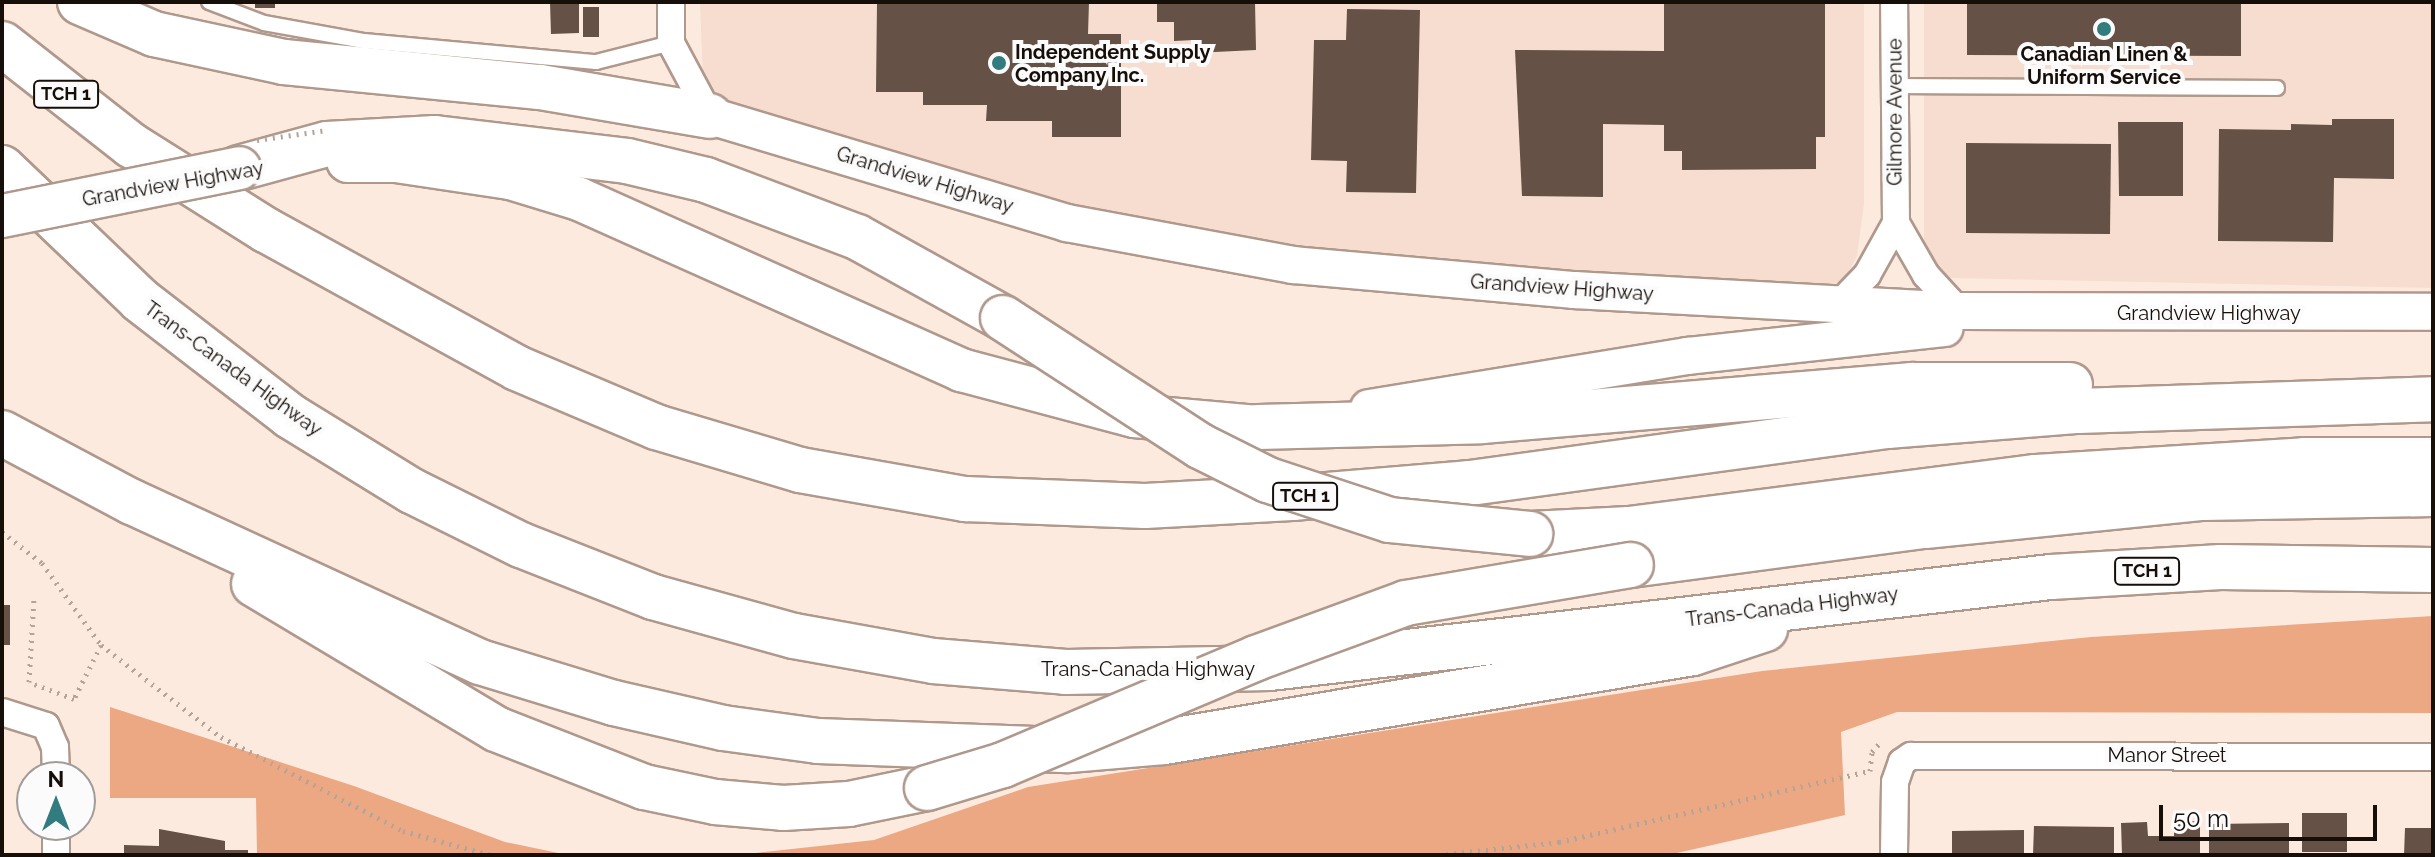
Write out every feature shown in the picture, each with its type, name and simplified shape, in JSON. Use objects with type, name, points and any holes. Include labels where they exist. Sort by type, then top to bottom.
[{"type":"highway","points":[[80,2],[154,34],[271,60],[540,87],[710,116]]},
{"type":"highway","name":"TCH 1","points":[[2,44],[131,145],[266,230],[517,368],[685,436],[800,470],[965,499],[1145,506],[1292,498],[1470,483],[1887,426],[2078,411],[2414,400]]},
{"type":"highway","points":[[239,168],[336,152],[478,140],[600,157],[706,180],[857,237],[1003,318],[1200,446],[1268,480],[1390,520],[1530,534],[1643,528],[2036,477],[2304,460],[2433,460]]},
{"type":"highway","name":"Trans-Canada Highway","points":[[2,168],[140,300],[290,416],[412,491],[521,545],[653,597],[794,636],[933,661],[1066,672],[1270,668],[1409,656],[1862,597],[2221,567],[2433,570]]},
{"type":"highway","points":[[1258,427],[1482,421],[1912,385],[2152,386],[2414,400]]},
{"type":"highway","points":[[2,433],[132,502],[467,656],[547,686],[723,728],[929,747],[1069,750],[1257,729],[1693,653],[1862,597]]},
{"type":"highway","points":[[132,502],[284,604],[496,729],[579,765],[658,790],[783,808],[849,804],[927,788],[1003,765],[1256,658],[1406,603],[1631,565],[1925,526],[2203,498],[2433,494]]},
{"type":"main road","name":"Grandview Highway","points":[[710,116],[1053,219],[1171,246],[1427,279],[1959,311],[2433,312]]},
{"type":"main road","points":[[336,152],[510,178],[579,199],[961,370],[1134,416],[1258,427],[1688,356],[1950,327],[2145,313]]},
{"type":"main road","name":"Grandview Highway","points":[[2,216],[239,168]]},
{"type":"street","points":[[671,2],[671,43],[710,116]]},
{"type":"street","name":"Gilmore Avenue","points":[[1894,2],[1896,223],[1926,275],[1959,311]]},
{"type":"street","name":"Gilmore Avenue","points":[[1838,305],[1867,275],[1896,223]]},
{"type":"street","points":[[2,712],[46,726],[55,747],[55,761]]},
{"type":"street","name":"Manor Street","points":[[1894,855],[1895,782],[1902,762],[1928,754],[2433,757]]},
{"type":"lane","points":[[209,2],[264,23],[364,41],[596,62],[671,43]]},
{"type":"lane","points":[[1895,86],[2277,88]]},
{"type":"path","points":[[2,532],[42,563],[101,645],[221,737],[403,831],[491,855]]},
{"type":"path","points":[[34,598],[29,682],[74,699],[101,645]]},
{"type":"path","points":[[1438,855],[1559,842],[1870,771]]},
{"type":"shaded area","points":[[700,2],[1864,2],[1864,204],[1857,256],[1845,279],[1823,289],[1347,256],[1086,214],[712,98],[703,78]]},
{"type":"shaded area","points":[[1924,2],[2433,2],[2433,288],[1948,278],[1938,272],[1924,244]]},
{"type":"shaded area","points":[[2433,616],[2433,713],[1897,712],[1841,732],[1845,815],[1668,855],[737,855],[874,840],[1028,787],[1762,671],[2091,637]]},
{"type":"shaded area","points":[[110,707],[354,786],[505,842],[568,855],[257,855],[256,798],[110,798]]},
{"type":"building","points":[[255,2],[275,2],[275,8],[255,8]]},
{"type":"building","points":[[579,2],[579,33],[551,34],[550,3]]},
{"type":"building","name":"Independent Supply Company Inc.","points":[[877,2],[1089,2],[1088,34],[1121,34],[1121,137],[1052,137],[1052,121],[986,121],[987,105],[923,105],[923,92],[876,92]]},
{"type":"building","points":[[1157,2],[1255,2],[1256,50],[1194,53],[1194,40],[1174,41],[1174,22],[1157,22]]},
{"type":"building","points":[[1664,2],[1825,2],[1825,137],[1816,137],[1816,169],[1682,170],[1682,151],[1664,151],[1664,125],[1603,124],[1603,197],[1522,196],[1515,50],[1664,51]]},
{"type":"building","name":"Canadian Linen & Uniform Service","points":[[1967,2],[2241,2],[2241,56],[1967,55]]},
{"type":"building","points":[[583,7],[599,7],[599,37],[583,37]]},
{"type":"building","points":[[1347,9],[1420,10],[1416,193],[1346,192],[1347,161],[1311,160],[1314,40],[1346,40]]},
{"type":"building","points":[[2332,119],[2394,119],[2394,179],[2334,178],[2333,242],[2218,241],[2219,129],[2291,130],[2291,124],[2332,125]]},
{"type":"building","points":[[2118,122],[2183,122],[2183,196],[2119,196]]},
{"type":"building","points":[[1966,143],[2111,144],[2110,234],[1966,233]]},
{"type":"building","points":[[2,605],[10,605],[10,645],[2,645]]},
{"type":"building","points":[[2302,813],[2347,813],[2347,852],[2302,852]]},
{"type":"building","points":[[2200,821],[2200,855],[2122,855],[2121,823],[2147,822],[2148,836],[2174,836],[2174,822]]},
{"type":"building","points":[[2289,823],[2289,855],[2209,855],[2209,824]]},
{"type":"building","points":[[2034,826],[2114,827],[2114,855],[2033,855]]},
{"type":"building","points":[[2405,828],[2433,828],[2433,855],[2404,855]]},
{"type":"building","points":[[159,829],[225,841],[225,850],[248,850],[248,855],[124,855],[124,845],[159,846]]},
{"type":"building","points":[[2024,830],[2024,855],[1952,855],[1952,831]]},
{"type":"place","name":"Canadian Linen & Uniform Service","points":[[2104,29]]},
{"type":"place","name":"Independent Supply Company Inc.","points":[[999,63]]}]
